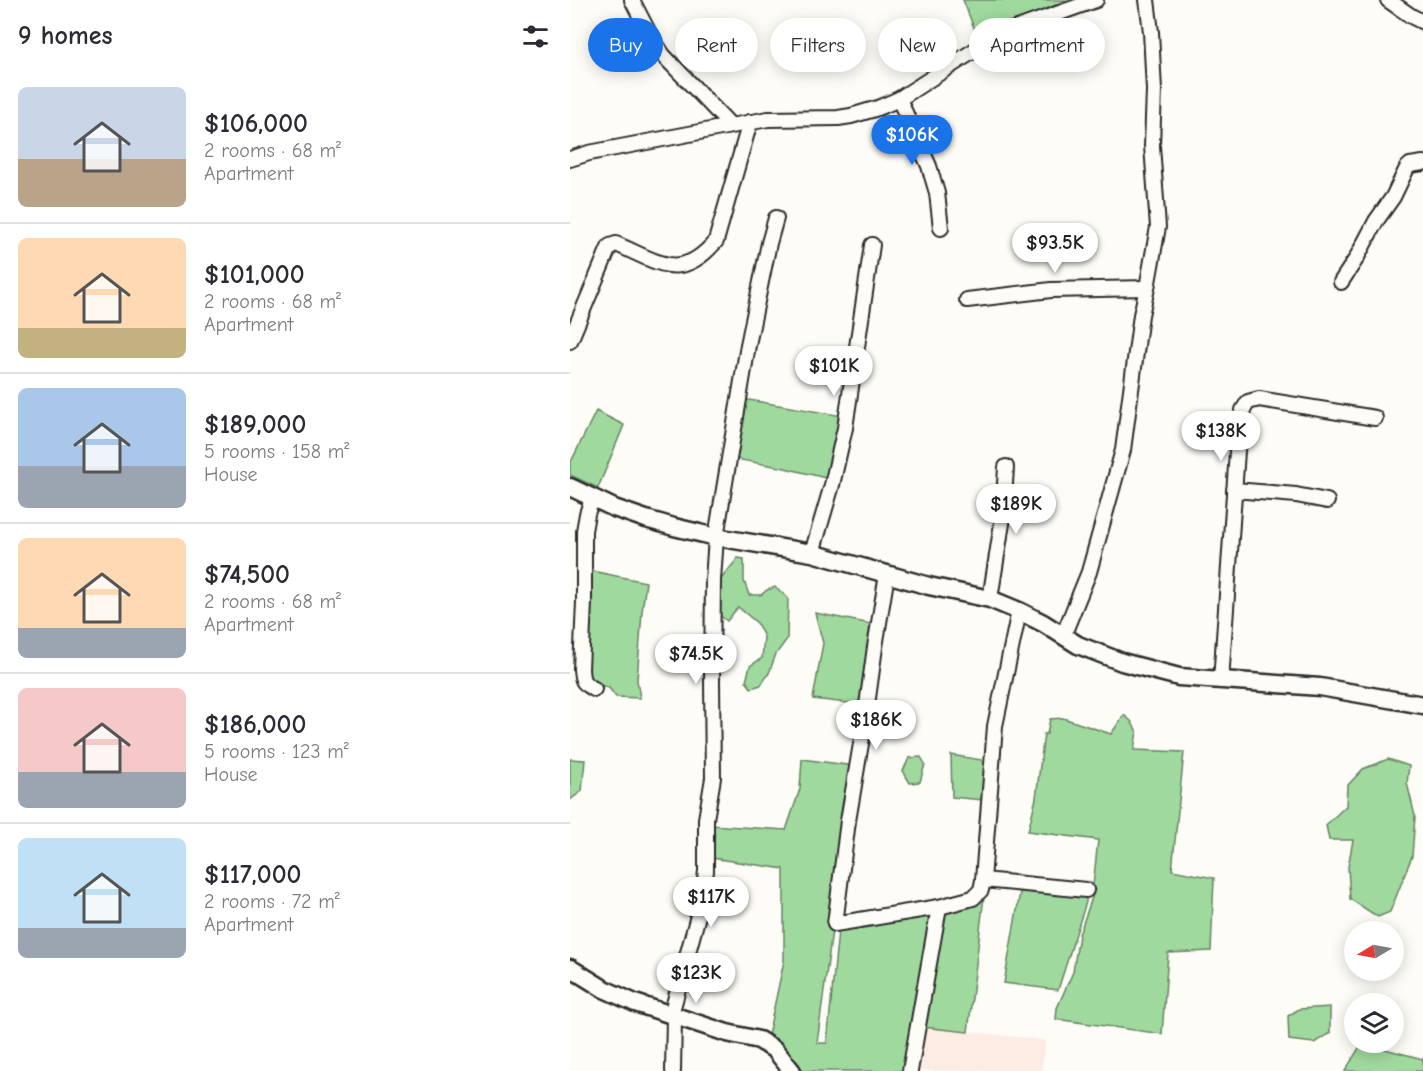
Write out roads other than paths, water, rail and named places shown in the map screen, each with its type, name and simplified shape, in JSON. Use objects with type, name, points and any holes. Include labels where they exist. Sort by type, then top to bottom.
[{"type":"street","points":[[632,0],[663,55],[731,126]]},
{"type":"street","points":[[570,159],[589,153],[768,118],[838,118],[878,108],[899,99],[989,41],[1009,31],[1096,0]]},
{"type":"street","points":[[1063,636],[1089,572],[1123,450],[1141,315],[1158,227],[1152,146],[1154,90],[1147,0]]},
{"type":"street","points":[[1388,0],[1423,22]]},
{"type":"street","points":[[899,99],[929,166],[941,228]]},
{"type":"street","points":[[570,341],[610,246],[616,244],[667,266],[680,267],[690,264],[704,254],[716,241],[750,122]]},
{"type":"street","points":[[1341,282],[1376,221],[1393,197],[1407,168],[1410,165],[1423,163]]},
{"type":"street","points":[[673,1071],[673,1016],[702,901],[706,871],[706,819],[713,778],[713,591],[716,537],[748,345],[776,218]]},
{"type":"street","points":[[812,553],[832,485],[845,428],[873,245]]},
{"type":"street","points":[[967,300],[1051,290],[1147,288]]},
{"type":"street","points":[[1221,681],[1237,451],[1243,410],[1248,402],[1259,399],[1375,418]]},
{"type":"street","points":[[990,599],[1003,517],[1006,467]]},
{"type":"street","points":[[570,487],[646,519],[716,537],[812,553],[929,586],[990,599],[1043,623],[1077,645],[1122,662],[1179,677],[1320,687],[1423,705]]},
{"type":"street","points":[[1234,490],[1296,495],[1326,501]]},
{"type":"street","points":[[592,498],[586,514],[584,531],[581,669],[585,684],[594,689]]},
{"type":"street","points":[[887,574],[848,821],[835,924],[939,907],[974,898],[981,890],[995,726],[1020,611]]},
{"type":"street","points":[[983,880],[1086,890]]},
{"type":"street","points":[[910,1071],[939,907]]},
{"type":"street","points":[[570,968],[619,996],[673,1016],[759,1041],[776,1050],[792,1071]]}]
